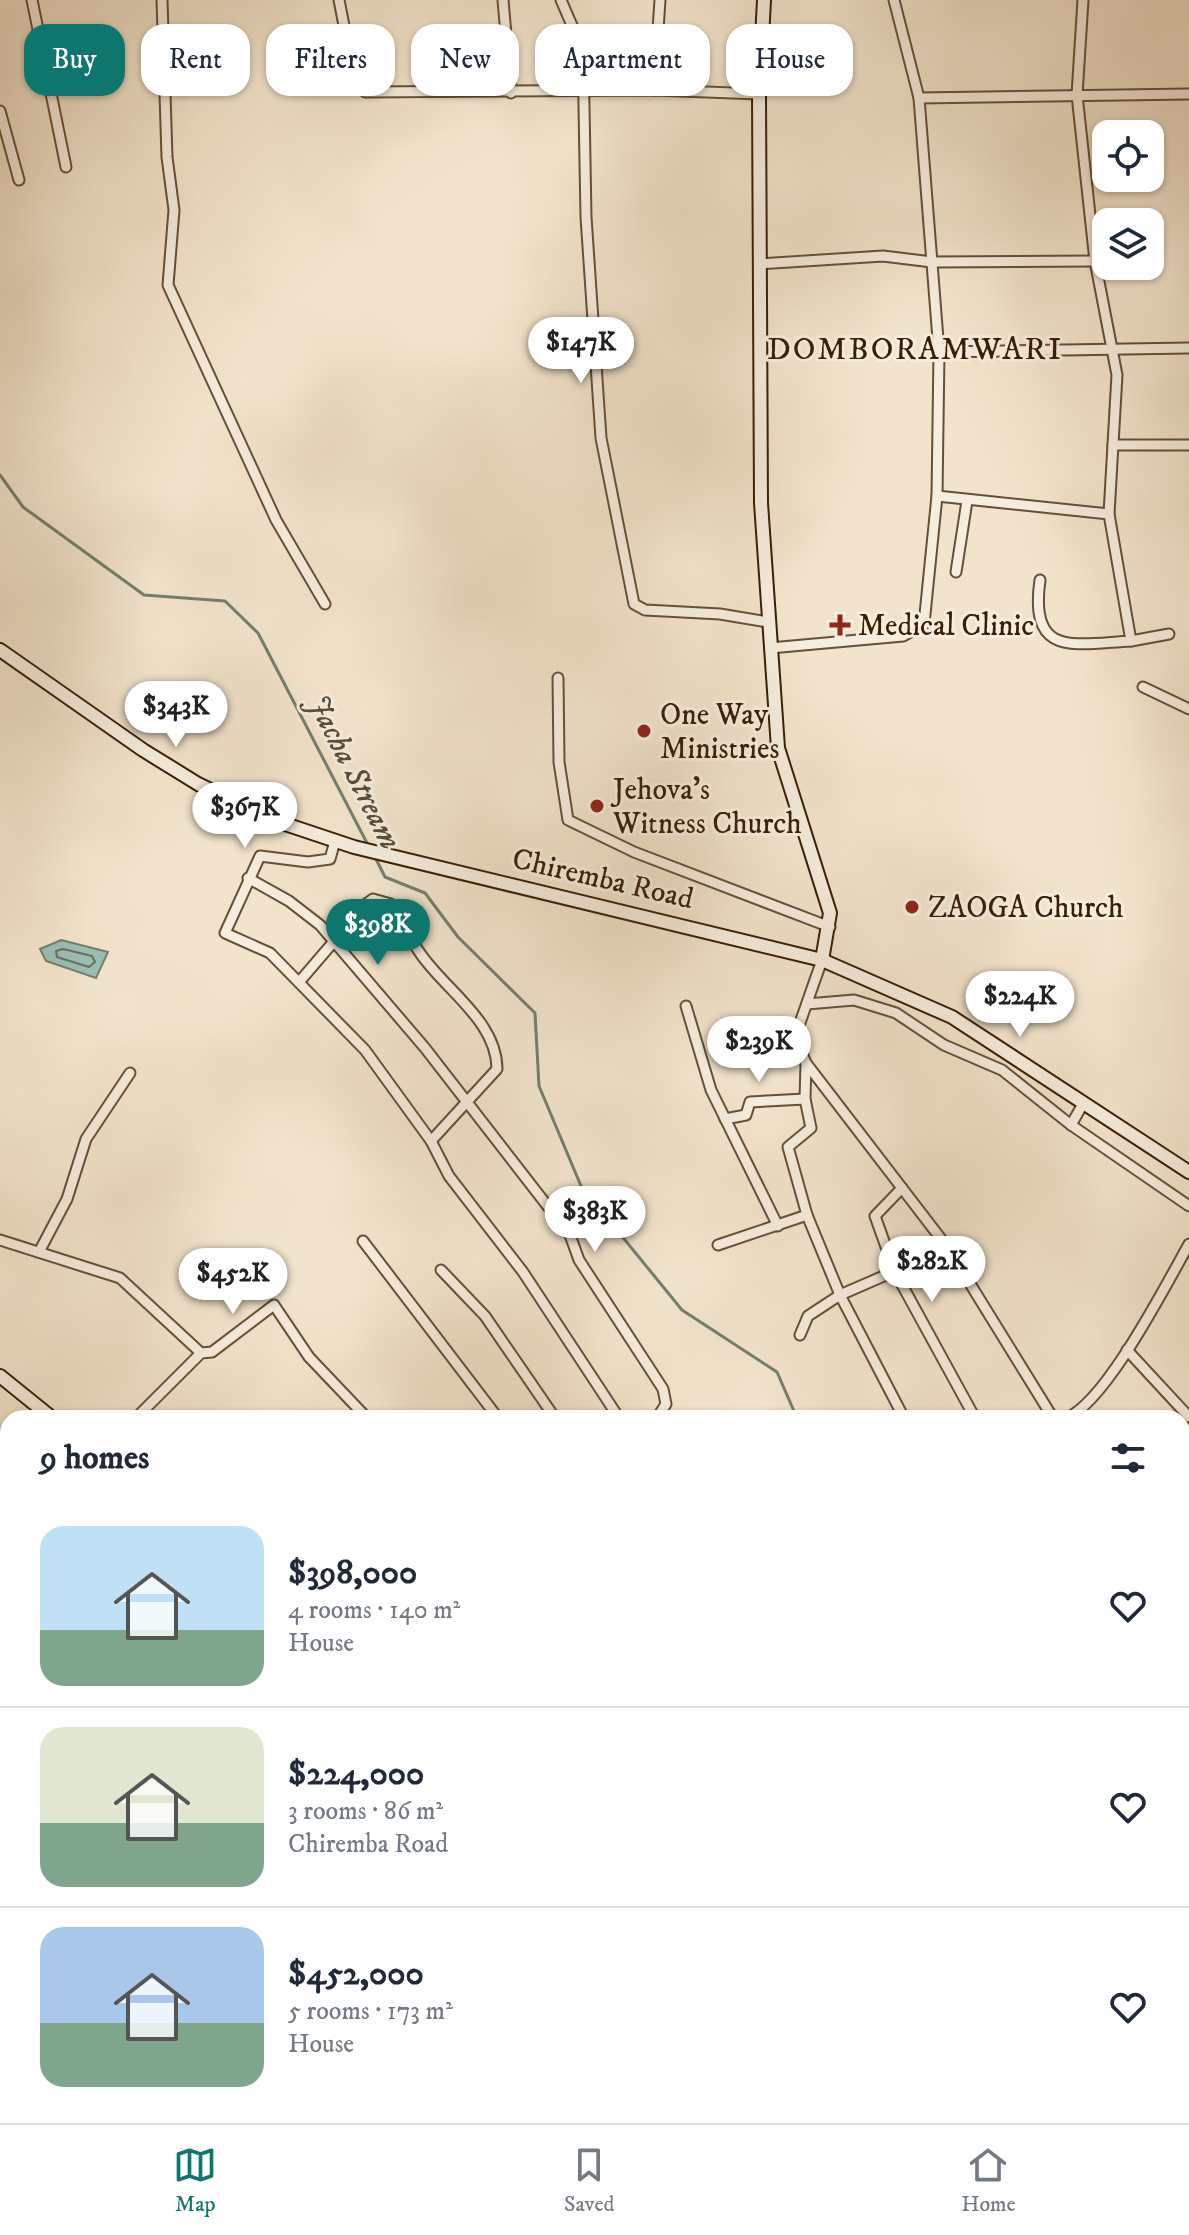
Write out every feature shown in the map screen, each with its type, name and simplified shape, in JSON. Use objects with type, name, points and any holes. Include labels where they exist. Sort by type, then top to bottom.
[{"type":"main road","points":[[763,24],[764,0]]},
{"type":"main road","points":[[759,96],[761,503],[768,622],[778,748],[830,913],[822,960]]},
{"type":"main road","name":"Chiremba Road","points":[[0,650],[198,784],[270,819],[354,847],[708,929],[822,960],[952,1017],[1189,1172]]},
{"type":"main road","points":[[0,1376],[42,1410]]},
{"type":"street","points":[[32,0],[66,167]]},
{"type":"street","points":[[162,0],[167,157],[174,210],[168,285],[276,520],[325,604]]},
{"type":"street","points":[[339,0],[354,77],[365,92],[411,92]]},
{"type":"street","points":[[503,0],[505,24]]},
{"type":"street","points":[[561,0],[571,24]]},
{"type":"street","points":[[658,24],[660,0]]},
{"type":"street","points":[[770,648],[903,636],[924,624],[937,496],[939,352],[919,98],[894,0]]},
{"type":"street","points":[[1083,0],[1077,95],[1092,233]]},
{"type":"street","points":[[919,98],[1189,94]]},
{"type":"street","points":[[586,96],[586,217],[601,438],[634,604],[645,610],[720,614],[768,622]]},
{"type":"street","points":[[0,111],[19,180]]},
{"type":"street","points":[[759,264],[883,256],[932,262],[1092,261]]},
{"type":"street","points":[[1099,280],[1117,375],[1109,514],[1131,641]]},
{"type":"street","points":[[939,352],[1189,348]]},
{"type":"street","points":[[1113,445],[1189,445]]},
{"type":"street","points":[[937,496],[1109,514]]},
{"type":"street","points":[[956,572],[967,501]]},
{"type":"street","points":[[1040,580],[1036,610],[1047,633],[1066,645],[1131,641],[1169,634]]},
{"type":"street","points":[[558,678],[559,762],[568,820],[634,852],[830,927]]},
{"type":"street","points":[[1143,687],[1189,709]]},
{"type":"street","points":[[335,841],[330,859],[308,862],[260,856],[225,933],[270,953],[365,1050],[431,1141],[449,1176],[523,1272],[614,1410]]},
{"type":"street","points":[[248,878],[289,901],[335,941],[425,1048],[570,1235],[579,1260],[663,1389],[666,1404],[662,1410]]},
{"type":"street","points":[[300,981],[366,904],[373,899],[391,904],[421,955],[460,996],[497,1049],[497,1069],[431,1141]]},
{"type":"street","points":[[822,960],[795,1037],[806,1063],[948,1248],[1048,1410]]},
{"type":"street","points":[[807,1004],[854,1000],[896,1013],[944,1045],[1002,1070],[1071,1125],[1189,1206]]},
{"type":"street","points":[[686,1006],[706,1077],[778,1226]]},
{"type":"street","points":[[806,1063],[805,1099],[811,1128],[788,1147],[807,1215],[840,1295],[900,1410]]},
{"type":"street","points":[[39,1252],[67,1199],[86,1139],[130,1073]]},
{"type":"street","points":[[725,1119],[746,1115],[750,1102],[805,1099]]},
{"type":"street","points":[[1071,1125],[1084,1102]]},
{"type":"street","points":[[902,1188],[875,1216],[895,1272],[971,1410]]},
{"type":"street","points":[[718,1245],[807,1215]]},
{"type":"street","points":[[0,1240],[120,1278],[201,1353]]},
{"type":"street","points":[[363,1241],[492,1410]]},
{"type":"street","points":[[1079,1410],[1127,1350],[1189,1244]]},
{"type":"street","points":[[800,1335],[808,1316],[840,1295],[948,1248]]},
{"type":"street","points":[[441,1270],[485,1316],[550,1410]]},
{"type":"street","points":[[144,1410],[201,1353],[212,1352],[274,1305],[309,1357],[359,1410]]},
{"type":"street","points":[[1127,1350],[1183,1410]]},
{"type":"water","points":[[61,940],[108,952],[96,978],[46,961],[40,949]]},
{"type":"waterway","name":"Jacha Stream","points":[[0,475],[23,507],[144,595],[225,601],[258,633],[368,845]]},
{"type":"waterway","name":"Jacha Stream","points":[[374,855],[385,877],[425,893],[458,937],[535,1013],[539,1086],[581,1186],[682,1310],[777,1372],[794,1410]]},
{"type":"place","name":"Medical Clinic","points":[[840,625]]},
{"type":"place","name":"One Way Ministries","points":[[644,731]]},
{"type":"place","name":"Jehova's Witness Church","points":[[597,806]]},
{"type":"place","name":"ZAOGA Church","points":[[912,907]]},
{"type":"district","name":"DOMBORAMWARI","points":[[915,348]]}]
